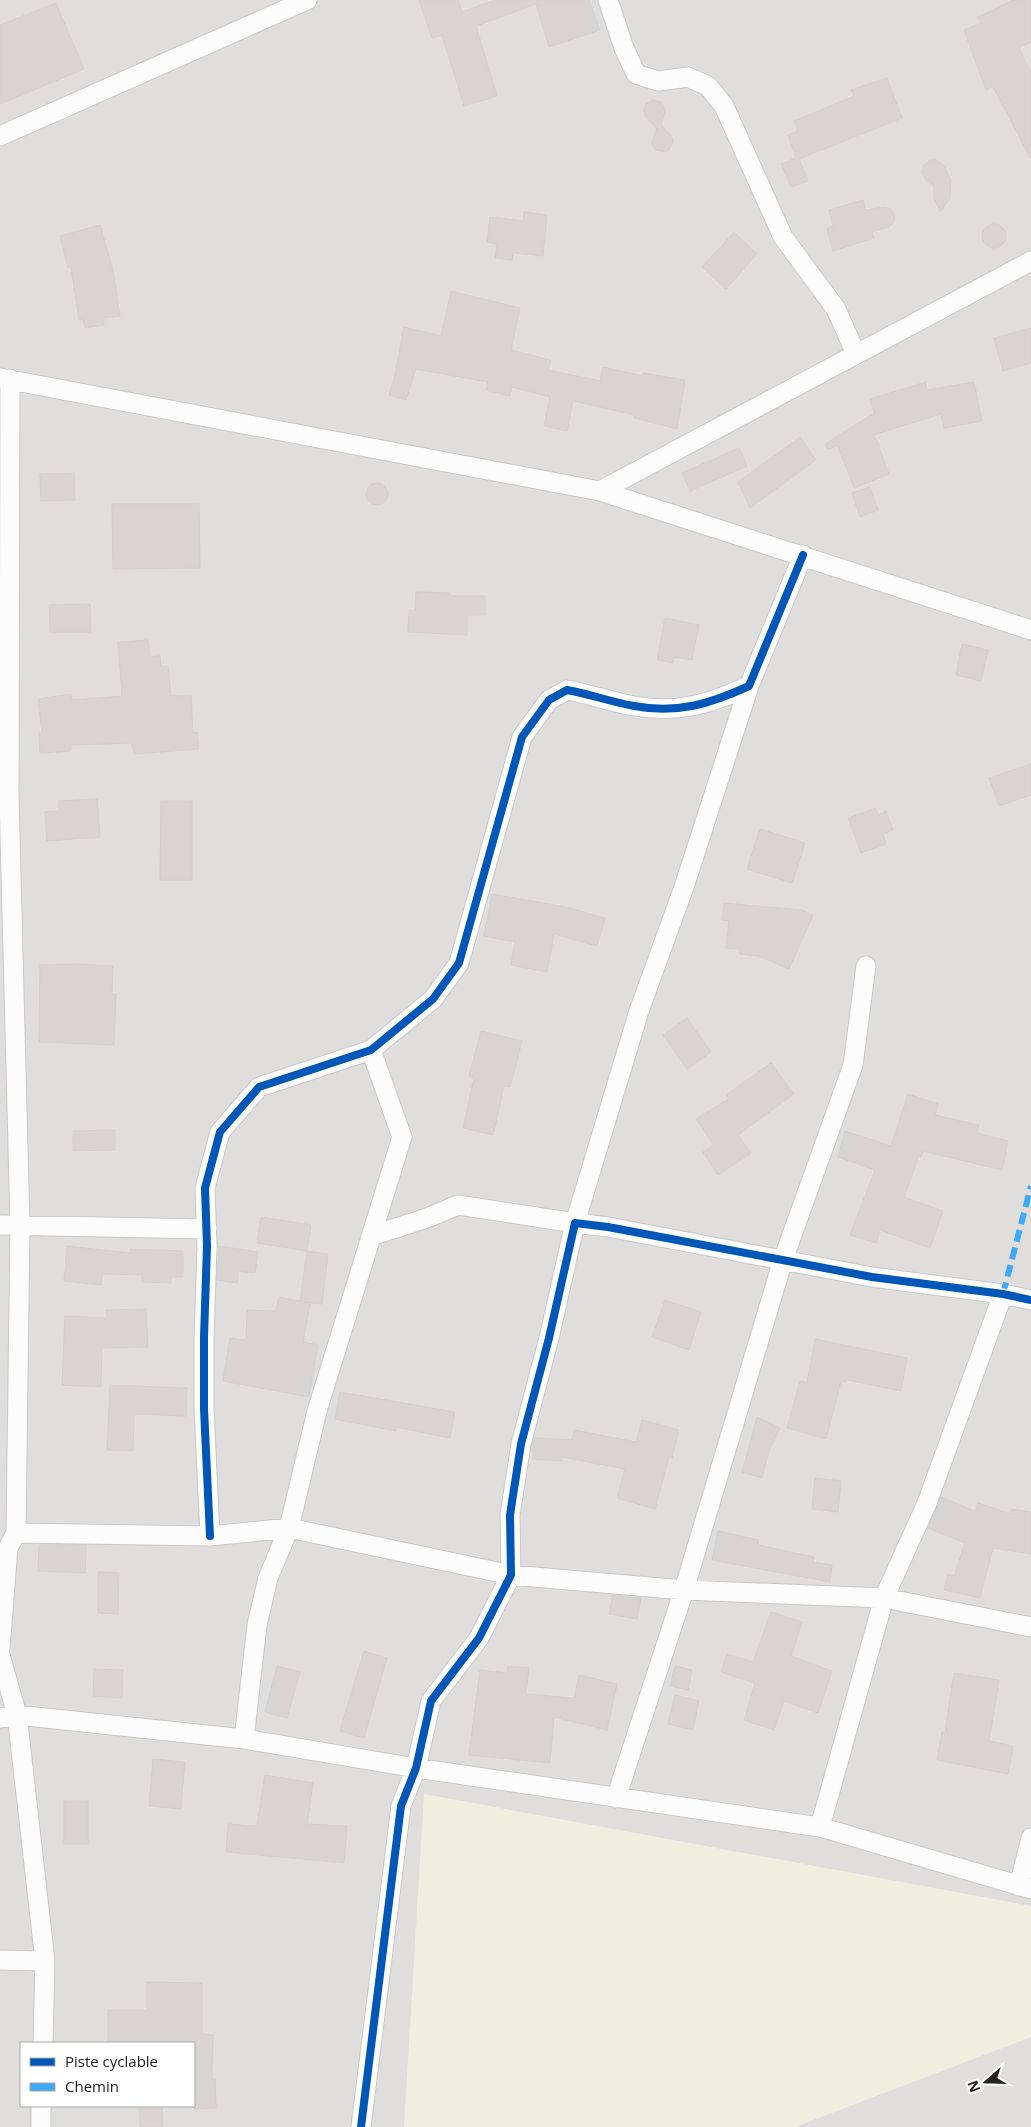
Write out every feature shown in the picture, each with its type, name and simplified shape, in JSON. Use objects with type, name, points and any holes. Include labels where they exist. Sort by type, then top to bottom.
[{"type":"street","points":[[0,136],[307,0]]},
{"type":"street","points":[[608,0],[624,48],[636,74],[658,81],[688,77],[708,86],[724,106],[784,237],[836,309],[856,354]]},
{"type":"street","points":[[600,490],[1031,261]]},
{"type":"street","points":[[0,1648],[8,1548],[16,1533],[20,1225],[5,796],[5,379],[600,490],[1031,630]]},
{"type":"street","points":[[361,2127],[401,1806],[416,1768],[431,1700],[480,1638],[510,1575],[510,1515],[521,1444],[549,1338],[575,1223],[639,1011],[684,887],[749,686],[803,555]]},
{"type":"street","points":[[210,1536],[204,1400],[207,1229],[205,1188],[220,1132],[259,1086],[371,1050],[433,999],[459,963],[522,736],[549,700],[567,690],[635,706],[685,708],[716,701],[749,686]]},
{"type":"street","points":[[616,1798],[684,1590],[782,1260],[854,1065],[866,966]]},
{"type":"street","points":[[244,1739],[257,1625],[268,1578],[289,1528],[317,1411],[402,1137],[371,1050]]},
{"type":"street","points":[[371,1236],[427,1218],[458,1205],[608,1227],[872,1277],[1003,1294],[1031,1300]]},
{"type":"street","points":[[0,1225],[207,1229]]},
{"type":"street","points":[[820,1827],[884,1598],[927,1503],[1003,1294]]},
{"type":"street","points":[[16,1533],[210,1536],[289,1528],[510,1575],[684,1590],[884,1598],[1031,1627]]},
{"type":"street","points":[[0,1655],[45,1961],[43,2042]]},
{"type":"street","points":[[8,1716],[244,1739],[416,1768],[820,1827],[1025,1887],[1031,1838]]},
{"type":"street","points":[[0,1960],[45,1961]]},
{"type":"street","points":[[41,2127],[42,2107]]},
{"type":"shaded area","points":[[0,0],[1031,0],[1031,2127],[0,2127]]},
{"type":"green space","points":[[424,1794],[1031,1906],[1031,2037],[795,2127],[404,2127]]},
{"type":"building","points":[[419,0],[458,0],[462,12],[495,0],[589,0],[600,30],[549,47],[536,4],[476,26],[497,96],[464,106],[442,35],[432,38]]},
{"type":"building","points":[[1013,0],[1031,0],[1031,42],[1019,48],[1031,73],[1031,159],[993,87],[986,90],[964,30],[981,23],[978,17]]},
{"type":"building","points":[[56,3],[84,69],[0,104],[0,25]]},
{"type":"building","points":[[887,78],[902,118],[799,159],[808,181],[791,187],[781,164],[796,158],[788,135],[798,131],[794,121],[854,96],[851,90]]},
{"type":"building","points":[[652,100],[661,102],[665,111],[661,125],[672,137],[673,142],[669,150],[665,152],[656,150],[652,145],[657,129],[645,116],[644,111],[645,105]]},
{"type":"building","points":[[930,160],[937,160],[943,165],[951,180],[950,199],[940,212],[934,198],[934,186],[926,180],[922,173],[924,165]]},
{"type":"building","points":[[863,200],[866,210],[885,207],[891,209],[895,215],[894,222],[889,227],[872,232],[874,238],[833,251],[827,228],[833,226],[829,210]]},
{"type":"building","points":[[524,212],[547,215],[543,256],[513,253],[512,260],[495,258],[497,244],[487,242],[490,217],[523,221]]},
{"type":"building","points":[[994,224],[1002,228],[1006,236],[1002,244],[994,248],[986,244],[982,236],[986,228]]},
{"type":"building","points":[[100,225],[113,270],[120,316],[103,318],[104,325],[85,328],[83,319],[79,320],[71,267],[68,268],[60,236]]},
{"type":"building","points":[[734,232],[757,254],[726,289],[702,267]]},
{"type":"building","points":[[451,291],[520,308],[511,350],[551,360],[548,370],[600,381],[603,367],[643,376],[643,373],[685,380],[677,429],[634,418],[635,415],[573,401],[567,431],[544,426],[550,397],[512,387],[510,396],[486,390],[488,382],[416,369],[406,400],[389,395],[395,375],[404,327],[441,336]]},
{"type":"building","points":[[1031,328],[1031,363],[1003,371],[994,338]]},
{"type":"building","points":[[926,382],[927,390],[974,382],[982,421],[944,428],[941,414],[873,435],[880,446],[889,474],[854,488],[838,446],[828,449],[825,444],[874,413],[870,399]]},
{"type":"building","points":[[800,437],[816,460],[750,508],[738,482]]},
{"type":"building","points":[[739,448],[747,466],[690,491],[682,473]]},
{"type":"building","points":[[74,473],[75,500],[41,501],[40,474]]},
{"type":"building","points":[[377,483],[385,486],[388,494],[385,502],[377,505],[369,502],[366,494],[369,486]]},
{"type":"building","points":[[870,487],[878,510],[860,517],[852,493]]},
{"type":"building","points":[[112,504],[199,504],[200,568],[113,569]]},
{"type":"building","points":[[416,592],[450,593],[450,596],[485,596],[485,615],[467,615],[467,635],[408,632],[409,610],[415,611]]},
{"type":"building","points":[[90,604],[91,632],[50,632],[49,605]]},
{"type":"building","points":[[665,618],[699,625],[692,660],[674,657],[673,663],[657,660]]},
{"type":"building","points":[[148,640],[150,657],[160,656],[161,667],[168,666],[171,696],[191,696],[193,733],[197,732],[199,749],[134,754],[132,743],[71,745],[71,751],[40,753],[39,733],[42,733],[38,699],[71,694],[72,700],[122,696],[118,642]]},
{"type":"building","points":[[962,644],[988,650],[981,681],[956,675]]},
{"type":"building","points":[[1031,764],[1031,795],[999,806],[989,778]]},
{"type":"building","points":[[97,799],[100,837],[47,841],[45,812],[59,811],[59,801]]},
{"type":"building","points":[[161,801],[192,801],[192,880],[160,880]]},
{"type":"building","points":[[876,808],[878,815],[886,811],[893,830],[883,834],[886,844],[861,853],[848,818]]},
{"type":"building","points":[[760,829],[805,843],[792,883],[747,869]]},
{"type":"building","points":[[492,894],[566,907],[605,918],[597,946],[554,934],[547,972],[511,965],[515,942],[484,936]]},
{"type":"building","points":[[724,903],[802,910],[813,915],[789,969],[758,956],[740,954],[740,949],[726,948],[729,921],[722,920]]},
{"type":"building","points":[[78,964],[113,966],[112,994],[116,994],[114,1045],[39,1042],[40,965]]},
{"type":"building","points":[[687,1018],[711,1052],[687,1069],[663,1035]]},
{"type":"building","points":[[481,1031],[522,1041],[510,1087],[504,1086],[493,1135],[463,1128],[474,1078],[469,1076]]},
{"type":"building","points":[[771,1063],[794,1094],[738,1135],[751,1153],[718,1175],[703,1152],[714,1145],[696,1119],[729,1099],[726,1095]]},
{"type":"building","points":[[908,1094],[938,1104],[935,1115],[979,1125],[977,1133],[1008,1141],[1002,1170],[923,1151],[921,1157],[919,1156],[904,1197],[943,1211],[930,1248],[880,1230],[876,1243],[850,1235],[875,1170],[838,1157],[845,1131],[891,1146]]},
{"type":"building","points":[[115,1130],[115,1150],[73,1151],[73,1131]]},
{"type":"building","points":[[261,1217],[311,1225],[307,1251],[257,1243]]},
{"type":"building","points":[[67,1246],[130,1253],[130,1249],[183,1251],[183,1277],[171,1277],[171,1283],[142,1282],[142,1275],[102,1274],[101,1285],[64,1281]]},
{"type":"building","points":[[219,1246],[258,1252],[255,1273],[238,1271],[237,1283],[217,1280]]},
{"type":"building","points":[[307,1251],[328,1254],[322,1304],[304,1302],[310,1303],[303,1342],[318,1345],[309,1397],[223,1381],[230,1338],[246,1340],[247,1310],[276,1311],[279,1297],[300,1301]]},
{"type":"building","points":[[665,1300],[701,1312],[689,1350],[652,1337]]},
{"type":"building","points":[[146,1309],[148,1347],[102,1348],[101,1387],[62,1385],[65,1316],[107,1318],[106,1310]]},
{"type":"building","points":[[815,1339],[907,1358],[901,1391],[847,1380],[846,1382],[841,1381],[826,1439],[787,1428],[800,1381],[807,1383]]},
{"type":"building","points":[[110,1385],[187,1388],[186,1416],[134,1414],[133,1451],[107,1450]]},
{"type":"building","points":[[340,1392],[455,1412],[450,1438],[396,1427],[396,1431],[335,1419]]},
{"type":"building","points":[[757,1417],[780,1428],[770,1448],[762,1478],[742,1472]]},
{"type":"building","points":[[642,1420],[679,1430],[672,1458],[669,1457],[655,1509],[617,1498],[625,1469],[562,1457],[562,1461],[534,1459],[534,1452],[531,1451],[534,1438],[572,1440],[574,1430],[636,1442]]},
{"type":"building","points":[[815,1478],[841,1481],[838,1512],[812,1509]]},
{"type":"building","points":[[941,1497],[975,1511],[978,1503],[1011,1514],[1011,1509],[1031,1512],[1031,1554],[993,1548],[980,1598],[944,1590],[948,1574],[954,1576],[965,1543],[928,1528]]},
{"type":"building","points":[[718,1531],[759,1540],[758,1545],[814,1557],[813,1562],[832,1565],[830,1582],[712,1560]]},
{"type":"building","points":[[39,1545],[86,1545],[85,1573],[38,1571]]},
{"type":"building","points":[[98,1572],[119,1573],[118,1614],[98,1613]]},
{"type":"building","points":[[613,1595],[641,1598],[637,1619],[609,1614]]},
{"type":"building","points":[[771,1612],[802,1622],[791,1656],[832,1671],[818,1713],[784,1701],[774,1730],[744,1720],[755,1683],[721,1672],[727,1654],[753,1662]]},
{"type":"building","points":[[364,1651],[387,1658],[364,1738],[340,1731]]},
{"type":"building","points":[[277,1666],[300,1672],[287,1718],[265,1712]]},
{"type":"building","points":[[508,1666],[529,1668],[526,1694],[574,1698],[579,1675],[617,1684],[607,1730],[554,1717],[550,1763],[469,1755],[480,1670],[507,1673]]},
{"type":"building","points":[[675,1666],[692,1670],[688,1690],[670,1686]]},
{"type":"building","points":[[94,1669],[123,1670],[122,1698],[93,1696]]},
{"type":"building","points":[[954,1673],[999,1680],[989,1741],[1013,1746],[1008,1774],[937,1760],[942,1732],[945,1732]]},
{"type":"building","points":[[675,1695],[699,1701],[693,1730],[668,1724]]},
{"type":"building","points":[[153,1759],[185,1762],[181,1809],[149,1806]]},
{"type":"building","points":[[265,1775],[313,1783],[307,1824],[347,1826],[344,1863],[226,1852],[228,1824],[257,1826]]},
{"type":"building","points":[[64,1801],[88,1801],[88,1844],[64,1844]]},
{"type":"building","points":[[147,1982],[202,1983],[202,2034],[213,2035],[212,2079],[215,2079],[216,2108],[194,2109],[195,2042],[108,2042],[108,2010],[147,2010]]},
{"type":"building","points":[[139,2107],[162,2107],[163,2127],[140,2127]]},
{"type":"marked path","points":[[1003,1294],[1031,1186]]},
{"type":"cycle path","points":[[210,1536],[204,1409],[207,1246],[205,1188],[220,1132],[259,1087],[371,1050],[433,999],[459,963],[522,737],[549,700],[567,690],[634,706],[665,709],[693,706],[721,698],[749,686],[803,555]]},
{"type":"cycle path","points":[[361,2127],[401,1806],[416,1768],[431,1701],[479,1638],[511,1575],[510,1515],[521,1444],[549,1338],[575,1223],[608,1227],[872,1277],[1003,1294],[1031,1300]]}]
